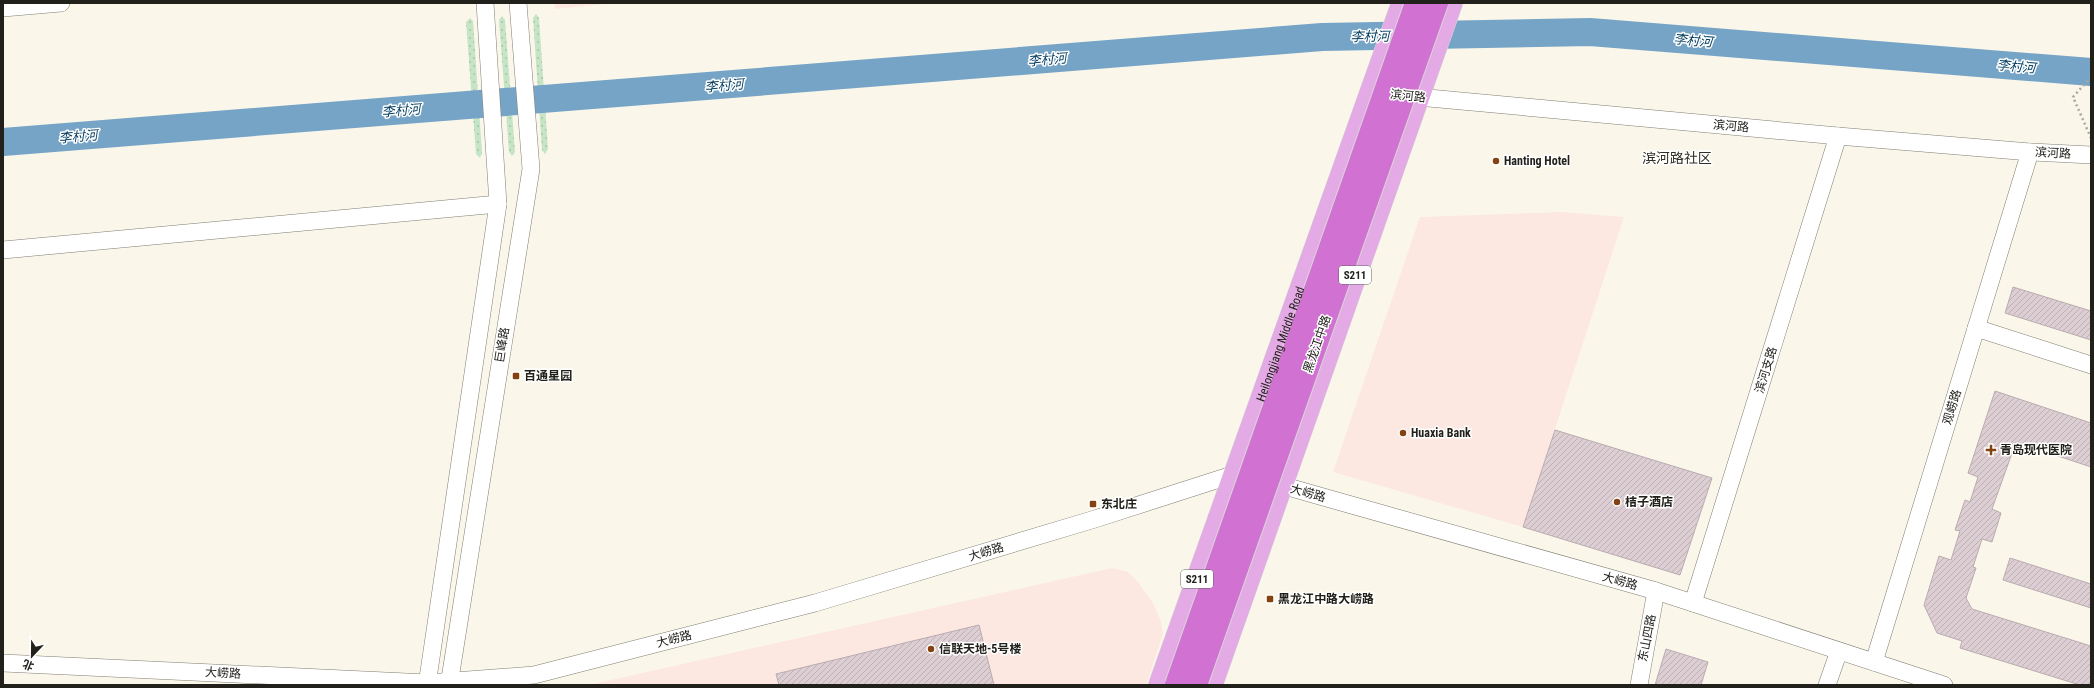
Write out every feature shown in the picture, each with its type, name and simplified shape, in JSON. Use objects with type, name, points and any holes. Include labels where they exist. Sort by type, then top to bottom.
[{"type":"highway","name":"黑龙江中路","points":[[1176,685],[1416,3]]},
{"type":"highway","name":"黑龙江中路","points":[[1196,685],[1437,3]]},
{"type":"main road","name":"Heilongjiang Middle Road","points":[[1159,685],[1402,3]]},
{"type":"main road","name":"S211","points":[[1212,685],[1452,3]]},
{"type":"street","points":[[3,8],[61,3]]},
{"type":"street","name":"巨峰路","points":[[449,684],[530,169],[518,3]]},
{"type":"street","name":"巨峰路","points":[[428,684],[498,204],[498,173],[485,4]]},
{"type":"street","name":"滨河路","points":[[1371,92],[1838,136],[2030,152],[2091,155]]},
{"type":"street","name":"滨河支路","points":[[1694,603],[1838,136]]},
{"type":"street","name":"观崂路","points":[[1874,662],[2030,152]]},
{"type":"street","points":[[3,250],[498,204]]},
{"type":"street","points":[[1976,328],[2091,365]]},
{"type":"street","name":"大崂路","points":[[3,663],[428,684],[449,684],[534,675],[815,603],[1095,519],[1235,474],[1282,485],[1656,591],[1944,685]]},
{"type":"street","name":"东山四路","points":[[1639,685],[1656,591]]},
{"type":"street","points":[[1827,685],[1838,651]]},
{"type":"path","points":[[2091,77],[2073,97],[2091,138]]},
{"type":"shaded area","points":[[554,3],[614,3],[555,9]]},
{"type":"shaded area","points":[[1561,212],[1624,217],[1523,527],[1333,472],[1420,217]]},
{"type":"shaded area","points":[[1112,568],[1128,572],[1138,582],[1153,603],[1161,622],[1163,634],[1146,685],[589,685]]},
{"type":"green space","points":[[536,14],[539,18],[548,149],[545,154],[542,150],[533,18]]},
{"type":"green space","points":[[502,16],[505,20],[515,152],[512,156],[509,152],[499,20]]},
{"type":"green space","points":[[470,18],[473,21],[482,153],[480,158],[476,154],[466,22]]},
{"type":"building","points":[[2013,287],[2091,311],[2091,340],[2005,313]]},
{"type":"building","points":[[1995,391],[2091,423],[2091,467],[2016,442],[1992,509],[2001,513],[1992,542],[1982,539],[1973,567],[1976,568],[1966,598],[1972,609],[2091,646],[2091,685],[2080,685],[1960,648],[1962,641],[1937,633],[1924,605],[1939,556],[1951,560],[1960,531],[1955,530],[1965,500],[1970,502],[1978,477],[1968,473]]},
{"type":"building","name":"桔子酒店","points":[[1555,430],[1712,478],[1680,575],[1523,527]]},
{"type":"building","points":[[2010,558],[2091,584],[2091,608],[2003,580]]},
{"type":"building","name":"信联天地-5号楼","points":[[979,625],[994,685],[779,685],[776,674]]},
{"type":"building","points":[[1666,649],[1708,662],[1701,685],[1655,685]]},
{"type":"waterway","name":"李村河","points":[[3,142],[1322,37],[1590,32],[2091,72]]},
{"type":"place","name":"Hanting Hotel","points":[[1496,161]]},
{"type":"place","name":"百通星园","points":[[516,376]]},
{"type":"place","name":"Huaxia Bank","points":[[1403,433]]},
{"type":"place","name":"青岛现代医院","points":[[1991,450]]},
{"type":"place","name":"桔子酒店","points":[[1617,502]]},
{"type":"place","name":"东北庄","points":[[1093,504]]},
{"type":"place","name":"黑龙江中路大崂路","points":[[1270,599]]},
{"type":"place","name":"信联天地-5号楼","points":[[931,649]]},
{"type":"district","name":"滨河路社区","points":[[1677,158]]}]
